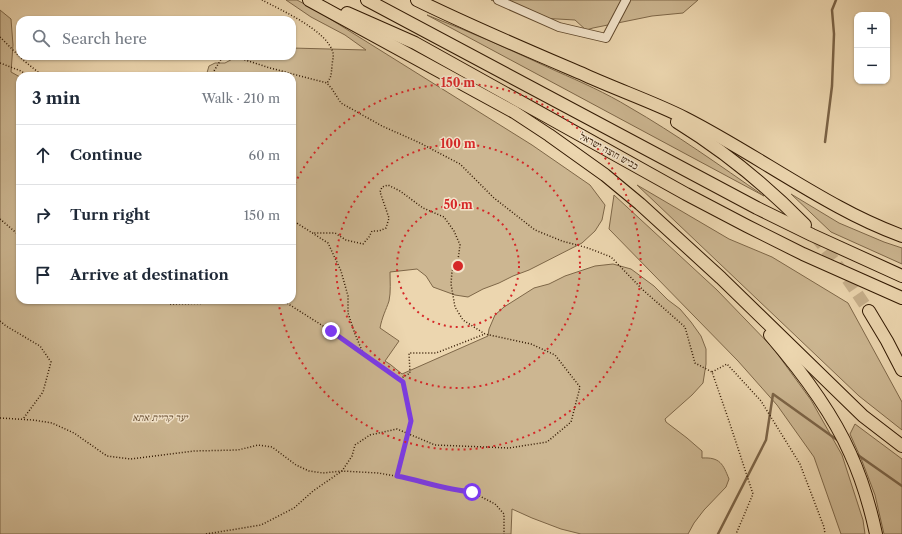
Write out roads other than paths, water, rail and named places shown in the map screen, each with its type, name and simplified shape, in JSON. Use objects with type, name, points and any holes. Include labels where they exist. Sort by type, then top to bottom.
[{"type":"highway","points":[[309,0],[514,112],[549,135],[611,180],[640,204],[721,278],[863,416],[902,446]]},
{"type":"highway","name":"כביש חוצה ישראל","points":[[318,0],[416,43],[686,194],[803,254],[902,298]]},
{"type":"highway","name":"כביש חוצה ישראל","points":[[367,0],[750,204],[812,235],[902,276]]},
{"type":"highway","points":[[417,0],[640,101],[665,115],[708,142],[742,167],[780,200],[805,225]]},
{"type":"highway","points":[[586,76],[670,111],[732,144],[840,208],[902,236]]},
{"type":"highway","points":[[721,278],[798,370],[826,409],[850,452],[866,494],[876,534]]},
{"type":"highway","points":[[869,311],[902,370]]},
{"type":"lane","points":[[498,0],[559,27],[606,38],[626,0]]},
{"type":"waterway","points":[[825,142],[832,86],[834,34],[832,10],[836,0]]},
{"type":"waterway","points":[[718,534],[766,440],[773,394],[840,442]]},
{"type":"waterway","points":[[855,453],[902,486]]},
{"type":"tunnel","points":[[815,236],[869,311]]},
{"type":"park label","name":"יער קריית אתא","points":[[160,417]]}]
